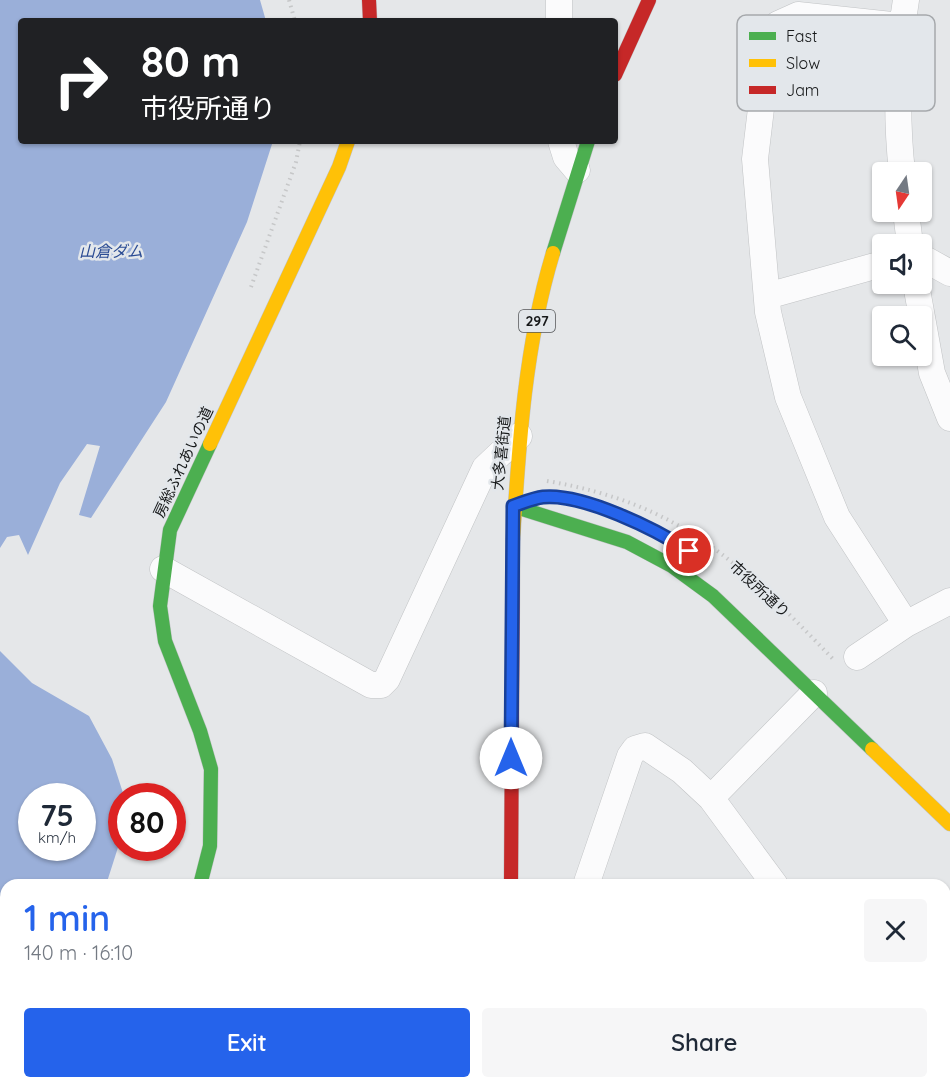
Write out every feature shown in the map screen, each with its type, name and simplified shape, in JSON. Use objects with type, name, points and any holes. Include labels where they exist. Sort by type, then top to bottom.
[{"type":"main road","points":[[369,0],[370,18]]},
{"type":"main road","points":[[618,69],[650,0]]},
{"type":"main road","name":"房総ふれあいの道","points":[[202,879],[210,846],[211,769],[200,731],[165,641],[160,606],[163,569],[170,530],[339,166],[347,144]]},
{"type":"main road","name":"大多喜街道","points":[[512,879],[513,506],[519,436],[532,343],[550,264],[587,144]]},
{"type":"main road","points":[[513,506],[533,500]]},
{"type":"main road","points":[[513,506],[542,519],[619,539],[663,560],[713,596],[950,824]]},
{"type":"street","points":[[559,0],[559,18]]},
{"type":"street","points":[[904,15],[906,0]]},
{"type":"street","points":[[761,111],[755,159],[767,296],[788,397],[837,518],[906,624]]},
{"type":"street","points":[[901,111],[901,162]]},
{"type":"street","points":[[562,144],[566,157],[577,170]]},
{"type":"street","points":[[932,263],[950,273]]},
{"type":"street","points":[[767,296],[872,267]]},
{"type":"street","points":[[918,294],[932,373],[950,418]]},
{"type":"street","points":[[163,569],[371,685],[381,685],[387,679],[485,468],[519,436]]},
{"type":"street","points":[[857,657],[906,624],[950,601]]},
{"type":"street","points":[[711,798],[814,693]]},
{"type":"street","points":[[588,879],[630,756],[635,749],[645,746],[682,771],[711,798],[771,879]]},
{"type":"path","points":[[289,0],[294,18]]},
{"type":"water","name":"山倉ダム","points":[[0,0],[260,0],[265,18],[18,18],[18,144],[272,144],[247,222],[166,402],[91,518],[79,515],[100,446],[87,444],[60,483],[28,555],[19,535],[7,537],[0,548]]},
{"type":"water","points":[[0,651],[32,683],[89,716],[112,759],[120,783],[108,783],[108,861],[114,861],[108,879],[0,879]]},
{"type":"traffic: fast","points":[[553,253],[587,144]]},
{"type":"traffic: fast","points":[[202,879],[210,846],[211,769],[200,731],[165,641],[160,606],[170,530],[210,444]]},
{"type":"traffic: fast","points":[[513,506],[627,542],[672,566],[713,596],[872,749]]},
{"type":"traffic: slow","points":[[210,444],[339,167],[347,144]]},
{"type":"traffic: slow","points":[[513,539],[525,394],[536,323],[553,253]]},
{"type":"traffic: slow","points":[[872,749],[950,824]]},
{"type":"traffic: jam","points":[[369,0],[370,18]]},
{"type":"traffic: jam","points":[[618,68],[649,0]]},
{"type":"traffic: jam","points":[[511,879],[513,539]]},
{"type":"route","points":[[511,758],[513,506],[544,497],[570,501],[620,515],[689,551]]}]
